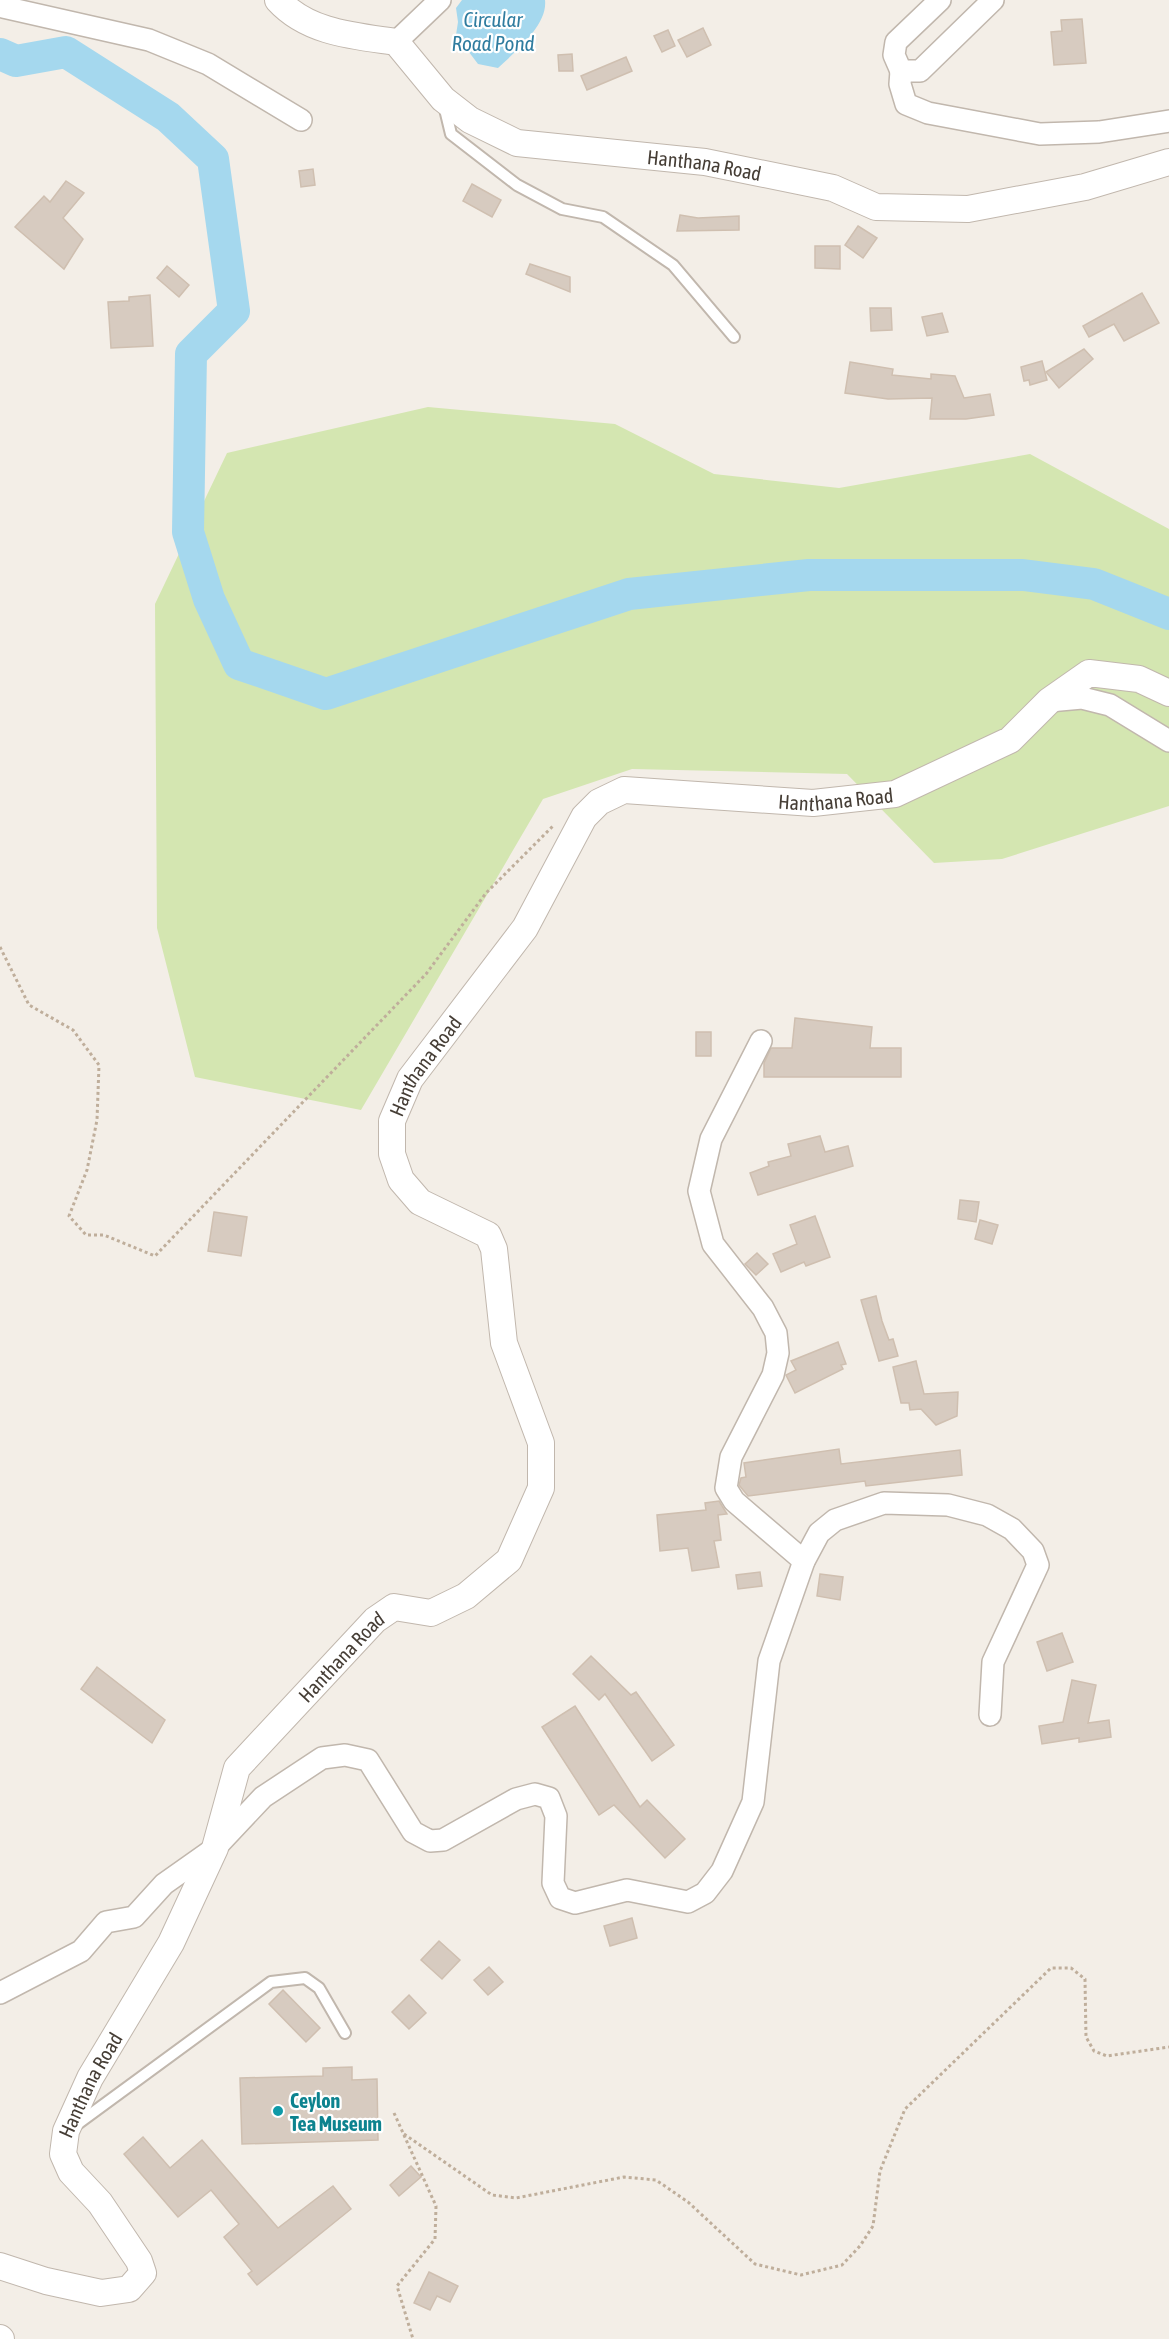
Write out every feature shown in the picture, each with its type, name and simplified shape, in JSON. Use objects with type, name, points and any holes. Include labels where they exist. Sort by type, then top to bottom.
[{"type":"street","points":[[279,0],[302,20],[338,33],[396,42],[440,0]]},
{"type":"street","points":[[940,0],[896,42],[894,55],[901,71],[900,84],[906,104],[928,113],[1040,134],[1099,132],[1169,121]]},
{"type":"street","points":[[901,71],[920,72],[993,0]]},
{"type":"street","points":[[1,7],[149,40],[208,64],[301,120]]},
{"type":"street","name":"Hanthana Road","points":[[396,42],[443,99],[470,120],[517,143],[705,162],[833,188],[876,207],[968,209],[1085,187],[1169,162]]},
{"type":"street","name":"Hanthana Road","points":[[0,2266],[46,2281],[102,2293],[129,2289],[143,2273],[139,2261],[100,2203],[71,2172],[63,2154],[66,2132],[90,2078],[171,1943],[215,1848],[237,1768],[375,1620],[394,1607],[432,1613],[466,1596],[509,1560],[541,1488],[541,1443],[504,1343],[494,1249],[488,1235],[420,1202],[401,1179],[392,1154],[392,1121],[410,1079],[525,928],[584,818],[599,801],[624,790],[813,803],[895,794],[1010,740],[1049,701],[1089,673],[1139,679],[1169,693]]},
{"type":"street","points":[[1049,701],[1082,698],[1110,705],[1169,741]]},
{"type":"street","points":[[761,1041],[711,1139],[699,1191],[713,1244],[763,1308],[776,1333],[778,1353],[773,1375],[731,1457],[726,1488],[734,1501],[804,1561]]},
{"type":"street","points":[[0,1993],[81,1951],[106,1922],[134,1917],[164,1884],[215,1848],[263,1797],[322,1758],[345,1755],[368,1760],[413,1832],[430,1841],[443,1840],[516,1799],[535,1794],[549,1798],[556,1816],[553,1883],[560,1898],[575,1903],[627,1890],[688,1902],[705,1893],[722,1871],[753,1802],[770,1661],[804,1561],[819,1533],[836,1520],[884,1503],[948,1505],[987,1515],[1012,1529],[1034,1551],[1038,1565],[993,1662],[990,1715]]},
{"type":"lane","points":[[443,99],[451,134],[517,185],[562,209],[603,217],[673,265],[734,337]]},
{"type":"lane","points":[[66,2132],[271,1982],[305,1978],[319,1988],[345,2033]]},
{"type":"path","points":[[0,947],[29,1005],[74,1030],[99,1065],[97,1120],[87,1170],[69,1215],[86,1235],[104,1235],[154,1256],[426,974],[486,893],[545,832],[570,813],[584,818]]},
{"type":"path","points":[[404,2134],[492,2195],[516,2198],[624,2177],[656,2180],[688,2202],[755,2264],[801,2276],[842,2265],[860,2246],[873,2226],[880,2171],[905,2109],[1051,1968],[1071,1968],[1085,1979],[1086,2037],[1094,2052],[1107,2056],[1169,2047]]},
{"type":"path","points":[[394,2114],[436,2206],[435,2239],[397,2286],[413,2339]]},
{"type":"green space","points":[[428,407],[615,424],[714,474],[839,488],[1030,454],[1169,529],[1169,806],[1002,859],[934,863],[847,774],[632,769],[543,799],[361,1110],[195,1077],[157,928],[155,604],[227,453]]},
{"type":"water","name":"Circular Road Pond","points":[[462,0],[545,0],[545,9],[529,37],[498,68],[478,64],[456,35],[458,22],[456,8]]},
{"type":"building","points":[[1082,19],[1086,63],[1054,65],[1051,32],[1062,31],[1061,20]]},
{"type":"building","points":[[703,28],[711,45],[687,57],[678,40]]},
{"type":"building","points":[[668,30],[675,46],[662,52],[654,36]]},
{"type":"building","points":[[572,54],[573,71],[559,71],[558,55]]},
{"type":"building","points":[[626,57],[632,71],[587,90],[581,76]]},
{"type":"building","points":[[313,169],[315,185],[301,187],[299,171]]},
{"type":"building","points":[[66,181],[84,193],[63,218],[83,239],[64,269],[15,227],[44,196],[50,202]]},
{"type":"building","points":[[472,184],[501,200],[492,217],[463,201]]},
{"type":"building","points":[[680,215],[698,218],[739,216],[739,230],[677,231]]},
{"type":"building","points":[[858,226],[877,238],[863,258],[845,245]]},
{"type":"building","points":[[815,246],[840,246],[840,269],[815,268]]},
{"type":"building","points":[[530,264],[570,277],[570,292],[526,274]]},
{"type":"building","points":[[167,266],[189,285],[179,297],[157,278]]},
{"type":"building","points":[[1142,293],[1159,323],[1124,341],[1114,324],[1089,337],[1083,326]]},
{"type":"building","points":[[150,295],[153,346],[111,348],[108,302],[129,301],[129,297]]},
{"type":"building","points":[[870,308],[891,308],[892,330],[871,331]]},
{"type":"building","points":[[942,313],[948,332],[927,336],[922,317]]},
{"type":"building","points":[[1084,349],[1093,359],[1059,388],[1046,372]]},
{"type":"building","points":[[1042,361],[1047,380],[1030,385],[1029,380],[1024,381],[1021,367]]},
{"type":"building","points":[[850,362],[893,369],[892,375],[931,379],[931,374],[955,376],[964,398],[990,394],[994,415],[966,419],[930,419],[932,398],[888,399],[845,393]]},
{"type":"building","points":[[795,1018],[872,1027],[870,1048],[901,1048],[901,1077],[764,1077],[764,1063],[771,1048],[792,1048]]},
{"type":"building","points":[[696,1032],[711,1032],[711,1056],[696,1056]]},
{"type":"building","points":[[820,1136],[825,1152],[848,1146],[853,1166],[758,1195],[750,1173],[769,1166],[768,1162],[791,1156],[788,1144]]},
{"type":"building","points":[[960,1200],[979,1202],[976,1222],[958,1219]]},
{"type":"building","points":[[214,1212],[247,1217],[241,1256],[208,1251]]},
{"type":"building","points":[[815,1216],[830,1257],[806,1266],[804,1262],[781,1272],[773,1254],[797,1244],[790,1225]]},
{"type":"building","points":[[980,1220],[998,1225],[992,1244],[975,1239]]},
{"type":"building","points":[[757,1253],[768,1264],[756,1275],[745,1264]]},
{"type":"building","points":[[876,1296],[882,1321],[889,1340],[893,1339],[898,1356],[879,1361],[861,1300]]},
{"type":"building","points":[[838,1342],[846,1364],[841,1365],[843,1369],[795,1393],[786,1375],[796,1370],[791,1361]]},
{"type":"building","points":[[916,1361],[924,1394],[958,1392],[957,1416],[936,1425],[921,1409],[910,1410],[909,1403],[901,1403],[893,1367]]},
{"type":"building","points":[[839,1449],[841,1464],[960,1450],[962,1475],[866,1486],[865,1481],[748,1496],[739,1485],[741,1478],[746,1477],[744,1463]]},
{"type":"building","points":[[719,1501],[727,1514],[718,1515],[721,1540],[714,1541],[719,1567],[692,1571],[688,1548],[660,1551],[657,1515],[706,1510],[705,1503]]},
{"type":"building","points":[[760,1572],[762,1586],[738,1589],[736,1575]]},
{"type":"building","points":[[820,1574],[843,1577],[840,1600],[817,1596]]},
{"type":"building","points":[[1062,1633],[1073,1662],[1047,1671],[1037,1642]]},
{"type":"building","points":[[591,1656],[631,1695],[636,1692],[674,1745],[652,1761],[605,1694],[599,1700],[573,1674]]},
{"type":"building","points":[[97,1667],[165,1720],[152,1743],[81,1689]]},
{"type":"building","points":[[1072,1680],[1096,1685],[1088,1723],[1109,1720],[1111,1737],[1079,1742],[1079,1738],[1042,1744],[1039,1726],[1063,1722]]},
{"type":"building","points":[[575,1706],[640,1807],[647,1800],[685,1839],[665,1858],[614,1805],[599,1815],[542,1727]]},
{"type":"building","points":[[632,1918],[637,1938],[610,1946],[604,1926]]},
{"type":"building","points":[[439,1941],[460,1960],[442,1979],[421,1960]]},
{"type":"building","points":[[489,1967],[503,1982],[488,1995],[474,1980]]},
{"type":"building","points":[[283,1990],[320,2028],[306,2042],[269,2004]]},
{"type":"building","points":[[409,1995],[426,2013],[409,2029],[392,2012]]},
{"type":"building","points":[[352,2067],[352,2080],[377,2079],[378,2140],[242,2144],[240,2078],[323,2076],[323,2068]]},
{"type":"building","points":[[143,2137],[170,2168],[202,2140],[278,2228],[333,2186],[351,2209],[257,2285],[248,2274],[252,2271],[224,2237],[239,2224],[211,2190],[178,2217],[124,2154]]},
{"type":"building","points":[[411,2166],[421,2177],[399,2196],[390,2185]]},
{"type":"building","points":[[429,2272],[458,2286],[450,2302],[437,2296],[430,2310],[414,2303]]},
{"type":"waterway","points":[[0,54],[16,61],[66,52],[168,117],[213,159],[234,311],[191,354],[188,532],[209,599],[239,664],[326,694],[629,594],[809,575],[1023,575],[1094,584],[1169,614]]},
{"type":"place","name":"Ceylon Tea Museum","points":[[278,2111]]}]
